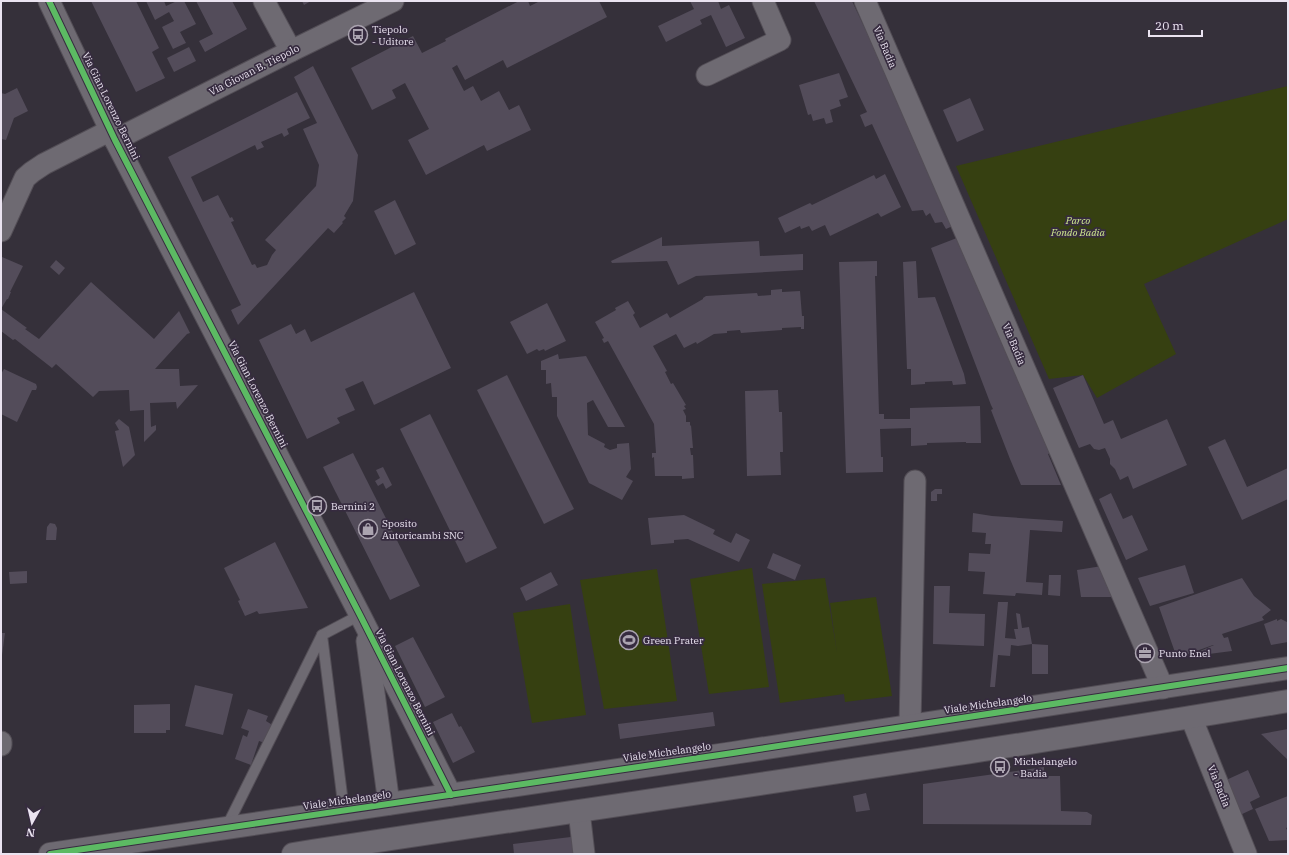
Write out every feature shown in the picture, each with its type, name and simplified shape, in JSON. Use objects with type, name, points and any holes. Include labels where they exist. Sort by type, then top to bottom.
[{"type":"street","name":"Via Gian Lorenzo Bernini","points":[[49,1],[113,135],[363,620],[451,795]]},
{"type":"street","points":[[264,1],[292,51]]},
{"type":"street","name":"Via Giovan B. Tiepolo","points":[[1,231],[25,178],[44,164],[113,135],[292,51],[393,1]]},
{"type":"street","points":[[707,74],[780,40],[763,1]]},
{"type":"street","name":"Via Badia","points":[[865,1],[1163,688]]},
{"type":"street","points":[[910,726],[915,481]]},
{"type":"street","name":"Via Gian Lorenzo Bernini","points":[[363,620],[389,804]]},
{"type":"street","name":"Viale Michelangelo","points":[[50,854],[733,753],[1288,668]]},
{"type":"street","points":[[293,854],[739,787],[1288,701]]},
{"type":"street","name":"Via Badia","points":[[1191,717],[1246,854]]},
{"type":"street","points":[[733,753],[739,787]]},
{"type":"street","points":[[579,811],[584,854]]},
{"type":"lane","points":[[226,828],[322,635],[363,620]]},
{"type":"lane","points":[[322,635],[344,810]]},
{"type":"green space","name":"Parco Fondo Badia","points":[[1288,86],[1288,219],[1144,284],[1176,354],[1097,398],[1083,375],[1049,379],[956,166]]},
{"type":"green space","name":"Green Prater","points":[[752,568],[769,687],[709,694],[690,579]]},
{"type":"green space","name":"Green Prater","points":[[657,569],[677,701],[604,709],[580,580]]},
{"type":"green space","points":[[825,578],[837,653],[830,603],[876,597],[892,696],[845,702],[844,694],[780,703],[762,584]]},
{"type":"green space","points":[[570,604],[586,715],[532,723],[513,613]]},
{"type":"building","points":[[91,1],[136,1],[159,48],[152,52],[165,78],[136,92]]},
{"type":"building","points":[[146,1],[164,1],[166,6],[177,1],[184,1],[196,24],[180,32],[186,43],[173,49],[162,27],[174,21],[169,12],[155,20]]},
{"type":"building","points":[[196,1],[232,1],[247,29],[205,52],[199,41],[213,34]]},
{"type":"building","points":[[302,1],[311,1],[304,5]]},
{"type":"building","points":[[519,1],[528,1],[530,6],[540,1],[599,1],[607,17],[507,68],[503,60],[465,80],[457,65],[452,68],[464,91],[473,86],[481,101],[499,91],[509,110],[519,105],[531,130],[487,151],[484,145],[426,175],[408,140],[429,129],[405,83],[392,90],[396,98],[372,110],[351,68],[413,36],[422,53],[446,41],[445,39]]},
{"type":"building","points":[[690,1],[718,1],[721,9],[729,5],[745,38],[726,47],[711,15],[700,20],[702,24],[666,42],[658,26],[694,9]]},
{"type":"building","points":[[814,1],[852,1],[957,224],[946,229],[942,222],[935,223],[930,213],[926,216],[923,210],[912,211],[872,124],[865,127],[860,115],[867,112]]},
{"type":"building","points":[[189,47],[196,61],[174,72],[167,58]]},
{"type":"building","points":[[313,66],[358,155],[353,201],[344,216],[346,218],[334,233],[328,228],[238,325],[231,310],[241,305],[168,157],[297,92],[310,118],[287,129],[289,134],[284,137],[282,133],[261,142],[264,147],[257,150],[255,145],[191,177],[203,202],[218,195],[230,218],[232,217],[234,221],[231,222],[252,265],[255,264],[257,268],[267,265],[276,250],[265,240],[316,186],[319,165],[303,129],[317,123],[294,77]]},
{"type":"building","points":[[839,73],[848,97],[839,100],[841,106],[830,110],[833,122],[826,124],[824,118],[813,121],[811,114],[808,115],[799,85]]},
{"type":"building","points":[[17,88],[28,111],[14,118],[6,140],[1,139],[1,93],[5,94]]},
{"type":"building","points":[[970,98],[984,130],[957,142],[943,110]]},
{"type":"building","points":[[885,174],[901,207],[881,217],[878,213],[830,236],[825,225],[812,231],[809,226],[801,229],[800,226],[785,233],[778,218],[810,203],[812,205],[874,175],[876,179]]},
{"type":"building","points":[[395,200],[416,244],[395,255],[374,211]]},
{"type":"building","points":[[962,236],[1052,452],[1048,454],[1061,485],[1021,485],[1010,459],[991,410],[993,409],[931,248]]},
{"type":"building","points":[[662,237],[662,246],[759,241],[760,256],[803,254],[803,270],[696,276],[678,285],[667,261],[612,263],[611,261]]},
{"type":"building","points":[[2,257],[23,266],[8,299],[1,309]]},
{"type":"building","points":[[56,260],[65,268],[59,275],[50,267]]},
{"type":"building","points":[[877,261],[877,276],[875,276],[879,414],[884,414],[884,419],[910,419],[910,408],[980,406],[981,443],[927,443],[927,445],[911,446],[911,428],[880,429],[883,472],[846,473],[839,262]]},
{"type":"building","points":[[916,261],[918,298],[935,297],[964,374],[966,384],[953,385],[952,381],[925,382],[925,384],[911,385],[911,369],[907,369],[903,262]]},
{"type":"building","points":[[91,282],[154,339],[179,311],[190,333],[187,334],[155,369],[179,369],[180,386],[198,385],[177,409],[176,402],[150,403],[151,427],[156,425],[156,430],[144,442],[144,410],[130,411],[129,390],[99,391],[93,397],[56,364],[52,368],[15,339],[13,340],[1,331],[1,309],[39,339]]},
{"type":"building","points":[[782,289],[782,292],[800,291],[802,316],[804,316],[804,329],[801,329],[801,327],[782,328],[782,330],[741,333],[740,330],[727,331],[727,333],[714,334],[697,344],[696,342],[684,348],[676,334],[653,346],[667,371],[665,372],[671,384],[673,383],[686,405],[684,406],[686,409],[683,410],[686,416],[686,422],[690,422],[690,426],[691,425],[693,448],[690,448],[691,455],[693,455],[694,478],[682,479],[682,476],[655,476],[654,457],[652,458],[652,453],[656,453],[654,424],[608,341],[604,343],[602,339],[604,338],[595,322],[628,301],[635,313],[633,315],[640,328],[667,313],[670,318],[706,296],[757,293],[758,296],[771,295],[771,290]]},
{"type":"building","points":[[414,292],[451,368],[374,405],[363,381],[345,389],[355,410],[337,418],[340,423],[307,439],[259,340],[291,324],[296,334],[305,329],[311,342]]},
{"type":"building","points":[[547,303],[566,341],[545,351],[544,349],[539,351],[537,349],[527,354],[510,322]]},
{"type":"building","points":[[558,354],[559,359],[586,356],[625,427],[608,427],[593,400],[587,403],[588,435],[605,444],[604,447],[610,450],[617,448],[617,444],[629,443],[631,469],[626,477],[633,481],[622,500],[589,483],[557,416],[557,397],[552,397],[551,383],[546,384],[546,370],[541,370],[541,361]]},
{"type":"building","points":[[4,369],[36,384],[37,387],[36,390],[32,390],[17,422],[1,414],[1,374]]},
{"type":"building","points":[[507,375],[574,509],[544,524],[477,390]]},
{"type":"building","points":[[1083,375],[1104,424],[1113,420],[1121,439],[1167,419],[1187,465],[1133,489],[1128,476],[1120,480],[1115,469],[1110,464],[1110,459],[1105,448],[1099,450],[1094,449],[1090,444],[1079,448],[1053,388]]},
{"type":"building","points":[[778,390],[779,412],[782,412],[783,452],[780,452],[781,475],[747,476],[745,391]]},
{"type":"building","points":[[430,414],[497,548],[466,563],[400,429]]},
{"type":"building","points":[[119,419],[129,427],[135,455],[123,467],[115,431],[119,430],[115,423]]},
{"type":"building","points":[[1225,439],[1247,487],[1288,468],[1288,499],[1242,520],[1208,447]]},
{"type":"building","points":[[353,453],[420,586],[390,600],[323,467]]},
{"type":"building","points":[[383,467],[392,485],[386,489],[383,483],[378,486],[375,481],[380,478],[376,470]]},
{"type":"building","points":[[935,489],[942,489],[942,494],[937,494],[937,501],[931,501],[931,492]]},
{"type":"building","points":[[1111,493],[1123,519],[1132,515],[1148,550],[1126,560],[1099,499]]},
{"type":"building","points":[[973,513],[992,516],[1063,521],[1062,532],[1030,530],[1026,582],[1043,583],[1042,595],[1016,593],[1015,596],[983,594],[985,572],[968,571],[969,553],[990,554],[991,544],[985,544],[986,533],[972,532]]},
{"type":"building","points":[[684,515],[715,530],[713,534],[731,543],[736,533],[750,540],[739,562],[688,539],[674,540],[674,543],[651,545],[648,518]]},
{"type":"building","points":[[50,523],[55,524],[57,528],[56,540],[46,540],[47,527]]},
{"type":"building","points":[[275,542],[308,608],[259,614],[257,611],[245,616],[238,601],[240,600],[224,568]]},
{"type":"building","points":[[773,553],[801,565],[795,580],[767,568]]},
{"type":"building","points":[[1185,565],[1194,593],[1150,606],[1138,578]]},
{"type":"building","points":[[1102,566],[1117,597],[1081,597],[1077,570]]},
{"type":"building","points":[[27,571],[27,583],[10,584],[9,572]]},
{"type":"building","points":[[551,572],[558,585],[526,601],[520,588]]},
{"type":"building","points":[[1049,575],[1061,575],[1060,596],[1048,595]]},
{"type":"building","points":[[1242,578],[1254,596],[1271,610],[1262,617],[1264,620],[1222,634],[1224,638],[1228,637],[1232,651],[1201,655],[1200,651],[1213,645],[1177,658],[1159,607]]},
{"type":"building","points":[[934,586],[950,586],[949,613],[985,614],[984,646],[933,644]]},
{"type":"building","points":[[998,602],[1008,602],[1005,638],[1016,639],[1014,629],[1018,629],[1016,613],[1020,614],[1022,628],[1029,627],[1032,644],[1018,646],[1011,645],[1010,656],[998,655],[995,687],[990,687]]},
{"type":"building","points":[[1277,619],[1277,621],[1281,619],[1287,622],[1288,642],[1271,645],[1264,624]]},
{"type":"building","points":[[1,633],[5,633],[2,655],[1,655]]},
{"type":"building","points":[[413,637],[445,697],[425,707],[395,646]]},
{"type":"building","points":[[1032,644],[1048,645],[1048,674],[1032,674]]},
{"type":"building","points":[[195,685],[233,694],[223,735],[185,726]]},
{"type":"building","points":[[170,704],[170,730],[166,730],[166,733],[134,733],[134,705]]},
{"type":"building","points":[[248,709],[268,716],[266,721],[274,726],[265,743],[259,741],[251,765],[235,759],[243,735],[247,737],[249,731],[241,728]]},
{"type":"building","points":[[713,712],[715,726],[620,739],[618,724]]},
{"type":"building","points":[[452,713],[475,752],[453,763],[433,722]]},
{"type":"building","points":[[1288,729],[1288,760],[1261,734]]},
{"type":"building","points":[[1044,767],[1044,776],[1060,776],[1061,811],[1087,812],[1092,815],[1091,825],[923,824],[923,784]]},
{"type":"building","points":[[1248,770],[1260,797],[1250,802],[1253,809],[1240,815],[1224,781]]},
{"type":"building","points":[[866,793],[870,810],[856,812],[853,796]]},
{"type":"building","points":[[1288,796],[1288,827],[1286,828],[1288,832],[1288,840],[1269,841],[1255,809]]},
{"type":"building","points":[[579,836],[581,854],[514,854],[513,844]]},
{"type":"cycle path","points":[[49,1],[115,140],[451,795]]},
{"type":"cycle path","points":[[50,854],[733,753],[1288,668]]},
{"type":"place","name":"Tiepolo - Uditore","points":[[358,35]]},
{"type":"place","name":"Bernini 2","points":[[317,506]]},
{"type":"place","name":"Sposito Autoricambi SNC","points":[[368,529]]},
{"type":"place","name":"Green Prater","points":[[629,640]]},
{"type":"place","name":"Punto Enel","points":[[1145,653]]},
{"type":"place","name":"Michelangelo - Badia","points":[[1000,767]]}]
